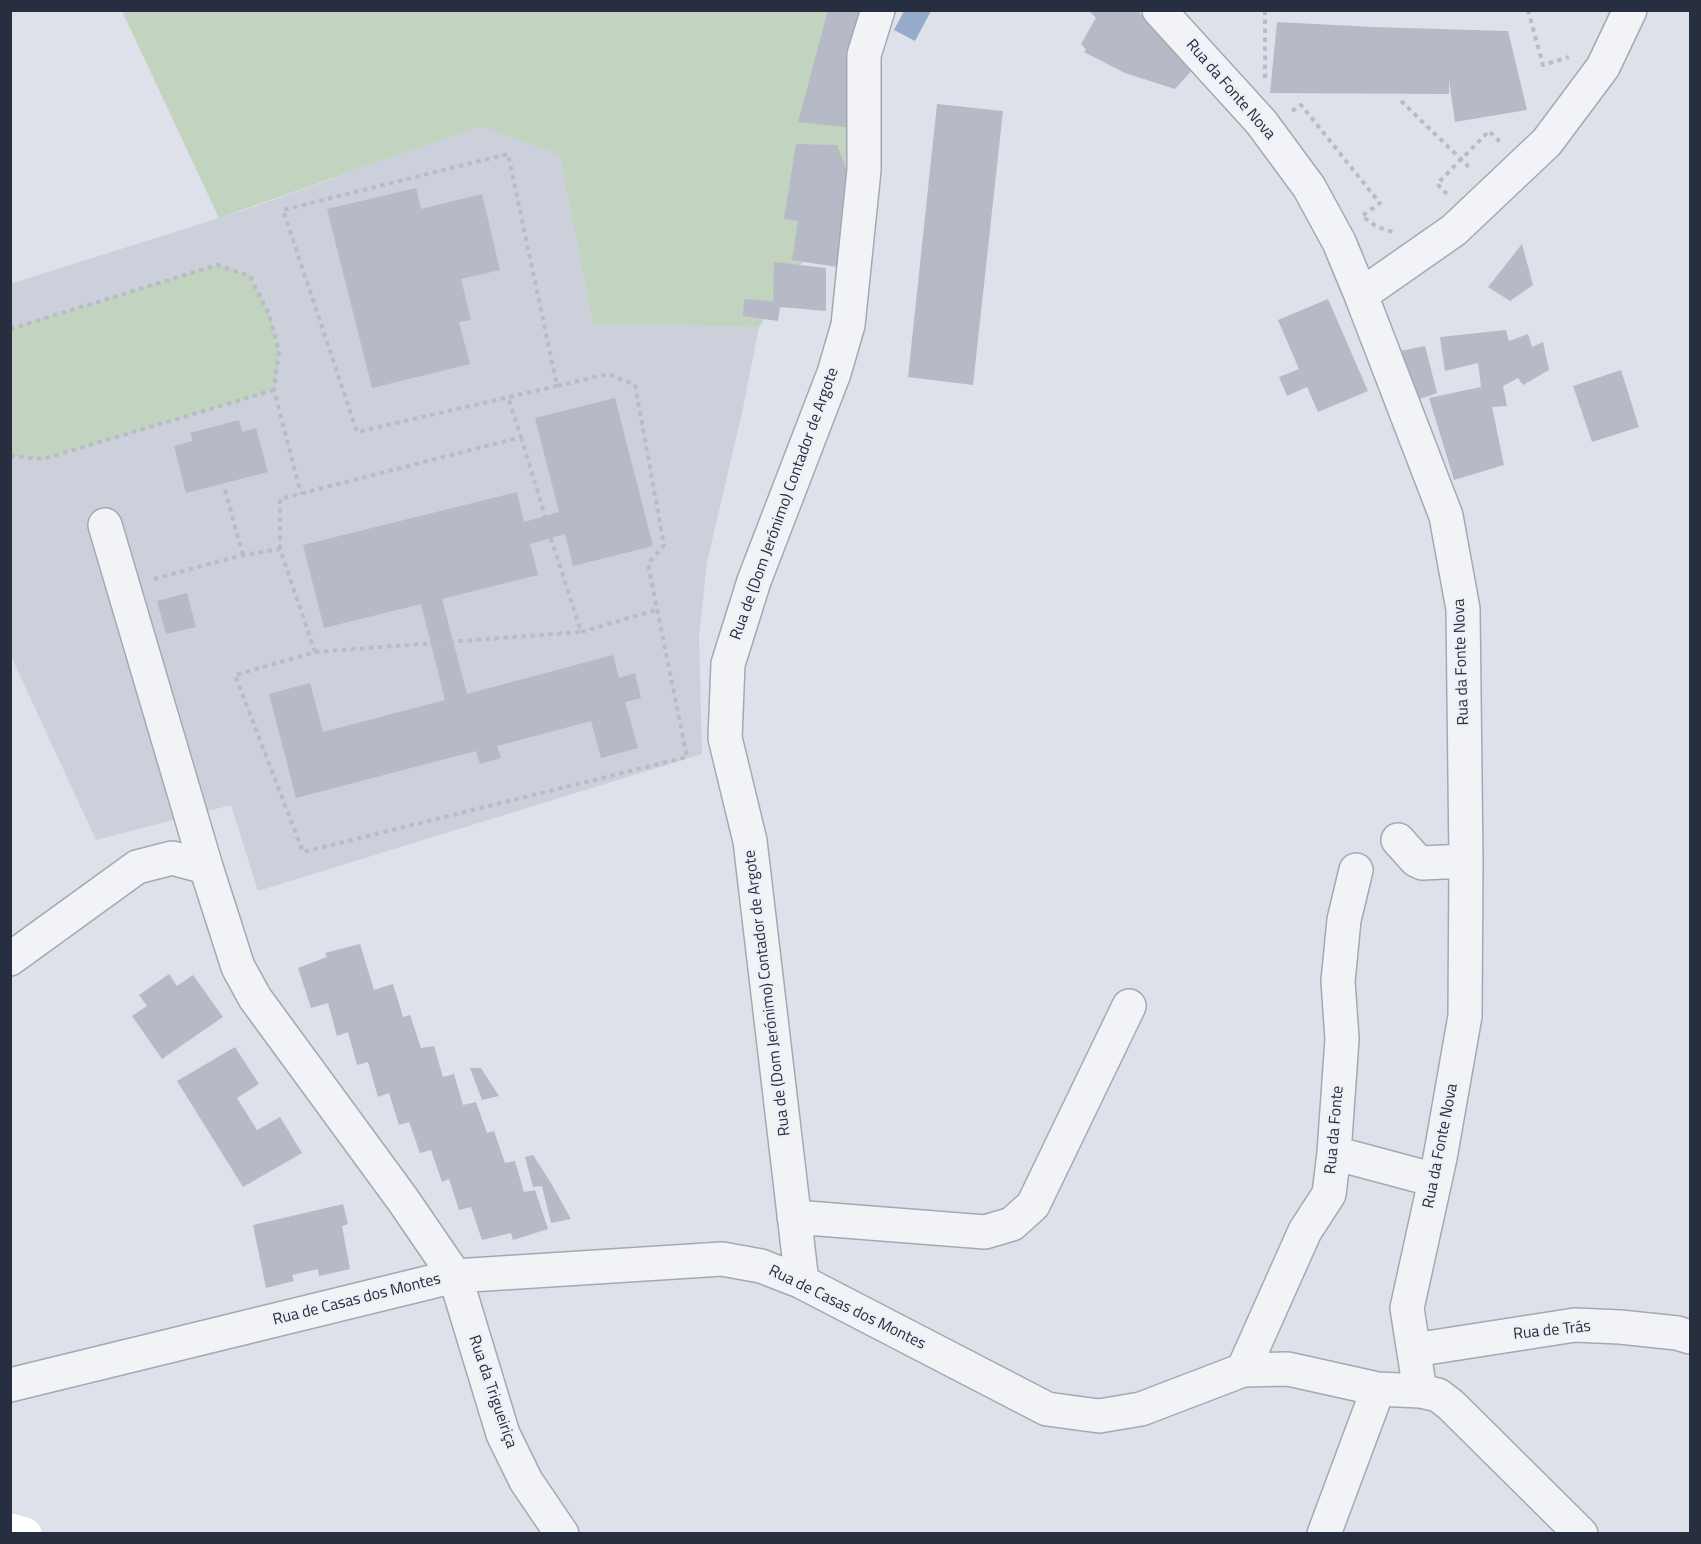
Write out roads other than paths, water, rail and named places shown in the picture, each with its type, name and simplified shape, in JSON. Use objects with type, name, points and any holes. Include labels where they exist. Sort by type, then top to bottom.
[{"type":"main road","points":[[10,1530],[25,1533]]},
{"type":"street","name":"Rua de (Dom Jerónimo) Contador de Argote","points":[[802,1282],[750,841],[725,738],[728,664],[754,581],[834,373],[848,325],[864,170],[864,55],[878,10]]},
{"type":"street","name":"Rua da Fonte Nova","points":[[1159,10],[1261,122],[1309,187],[1339,242],[1446,516],[1463,609],[1465,1016],[1435,1180],[1407,1308],[1420,1391]]},
{"type":"street","points":[[1361,295],[1454,230],[1547,141],[1603,67],[1630,10]]},
{"type":"street","name":"Rua da Trigueiriça","points":[[105,525],[206,867],[238,967],[255,998],[403,1200],[455,1276],[503,1434],[526,1481],[562,1533]]},
{"type":"street","points":[[1398,840],[1416,860],[1422,863],[1466,861]]},
{"type":"street","points":[[10,959],[137,867],[172,858],[206,867]]},
{"type":"street","name":"Rua da Fonte","points":[[1243,1370],[1305,1231],[1329,1194],[1342,1039],[1338,981],[1344,920],[1356,870]]},
{"type":"street","points":[[794,1217],[985,1233],[1012,1224],[1033,1205],[1129,1006]]},
{"type":"street","points":[[1334,1153],[1435,1180]]},
{"type":"street","name":"Rua de Casas dos Montes","points":[[10,1385],[455,1276],[722,1258],[761,1266],[802,1282],[1047,1408],[1099,1416],[1141,1409],[1243,1370],[1288,1369],[1378,1389],[1420,1391],[1438,1395],[1451,1405],[1581,1533]]},
{"type":"street","name":"Rua de Trás","points":[[1414,1350],[1575,1325],[1620,1327],[1677,1333],[1690,1337]]},
{"type":"street","points":[[1324,1533],[1378,1389]]},
{"type":"water","points":[[904,11],[931,11],[915,41],[894,30]]}]
